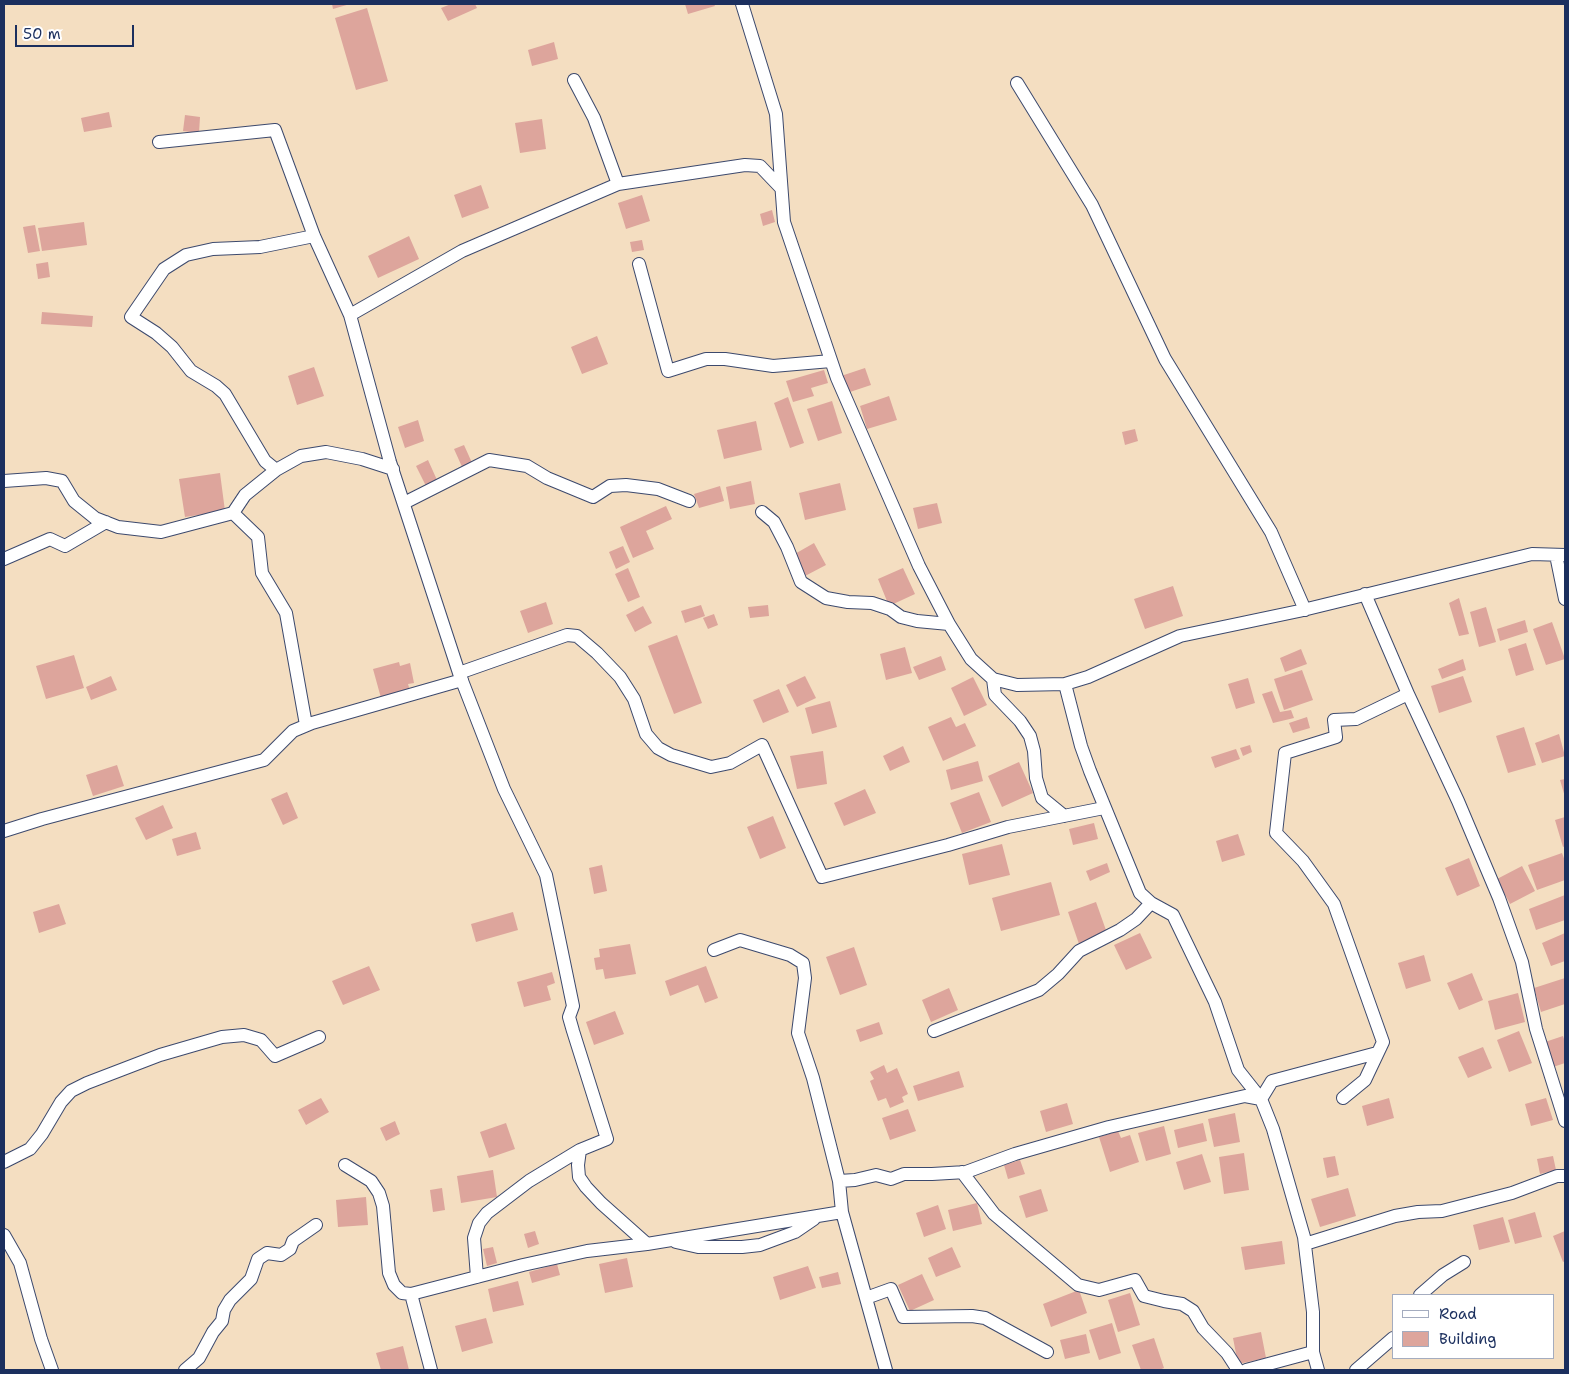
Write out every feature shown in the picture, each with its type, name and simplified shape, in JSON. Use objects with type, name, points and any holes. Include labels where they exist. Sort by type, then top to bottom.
[{"type":"street","points":[[742,4],[776,114],[784,222],[831,361],[919,566],[949,624],[971,658],[993,679],[1016,685],[1065,684],[1088,677],[1180,636],[1305,610],[1532,554],[1561,555],[1565,599]]},
{"type":"street","points":[[574,80],[594,118],[618,184]]},
{"type":"street","points":[[1017,82],[1092,205],[1165,359],[1271,532],[1305,610]]},
{"type":"street","points":[[158,142],[275,130],[314,236],[350,316],[392,469],[460,676],[504,789],[546,875],[573,1006],[570,1017],[571,1024],[607,1138],[580,1150],[529,1182],[487,1213],[479,1223],[474,1238],[477,1277]]},
{"type":"street","points":[[350,316],[462,251],[618,184],[745,165],[760,166],[781,188]]},
{"type":"street","points":[[276,470],[265,462],[224,394],[216,386],[191,371],[172,347],[156,333],[131,317],[164,269],[186,255],[213,249],[260,247],[314,236]]},
{"type":"street","points":[[639,264],[668,370],[706,359],[725,359],[773,366],[831,361]]},
{"type":"street","points":[[4,481],[46,478],[62,480],[74,501],[94,518],[118,527],[161,532],[233,513],[244,495],[276,470],[301,456],[326,452],[362,459],[392,469]]},
{"type":"street","points":[[404,503],[489,460],[527,466],[547,478],[593,497],[610,486],[626,485],[658,489],[689,501]]},
{"type":"street","points":[[762,512],[774,522],[801,582],[826,598],[848,602],[872,603],[890,609],[901,617],[949,624]]},
{"type":"street","points":[[233,513],[258,537],[262,573],[286,613],[306,725]]},
{"type":"street","points":[[4,559],[50,539],[65,546],[106,522]]},
{"type":"street","points":[[1365,594],[1408,694],[1458,801],[1499,898],[1522,962],[1536,1029],[1565,1121]]},
{"type":"street","points":[[4,831],[42,819],[264,760],[294,731],[306,725],[460,676],[566,635],[577,636],[620,677],[634,699],[646,734],[658,748],[671,755],[710,767],[730,763],[762,745],[822,877],[948,845],[1008,827],[1104,808]]},
{"type":"street","points":[[993,679],[995,695],[1020,721],[1030,736],[1034,751],[1036,778],[1042,798],[1064,816]]},
{"type":"street","points":[[1065,684],[1081,746],[1104,808],[1140,893],[1151,903],[1173,915],[1215,1002],[1238,1070],[1261,1099],[1273,1129],[1305,1244],[1313,1312],[1313,1352],[1318,1370]]},
{"type":"street","points":[[1343,1098],[1365,1080],[1383,1042],[1334,904],[1303,861],[1276,833],[1285,753],[1336,737],[1334,720],[1356,719],[1408,694]]},
{"type":"street","points":[[934,1031],[1039,990],[1058,974],[1080,951],[1136,919],[1151,903]]},
{"type":"street","points":[[714,950],[740,940],[790,955],[803,963],[805,978],[798,1034],[813,1078],[838,1181],[842,1212],[886,1370]]},
{"type":"street","points":[[4,1162],[30,1149],[42,1134],[61,1102],[71,1091],[96,1080],[160,1055],[222,1037],[244,1035],[261,1040],[275,1056],[319,1038]]},
{"type":"street","points":[[1261,1099],[1272,1081],[1377,1053]]},
{"type":"street","points":[[838,1181],[855,1180],[876,1175],[891,1179],[904,1174],[962,1172],[1015,1154],[1109,1127],[1245,1096],[1261,1099]]},
{"type":"street","points":[[580,1150],[579,1177],[586,1187],[647,1244]]},
{"type":"street","points":[[345,1165],[371,1181],[379,1193],[389,1273],[394,1285],[402,1293],[411,1294],[587,1251],[647,1244],[842,1212]]},
{"type":"street","points":[[962,1172],[994,1214],[1078,1286],[1099,1290],[1134,1280],[1144,1296],[1182,1304],[1192,1311],[1202,1328],[1227,1353],[1238,1370]]},
{"type":"street","points":[[1305,1244],[1395,1216],[1418,1212],[1442,1211],[1512,1193],[1557,1176],[1565,1176]]},
{"type":"street","points":[[669,1240],[698,1247],[760,1245],[795,1232],[818,1216]]},
{"type":"street","points":[[185,1370],[199,1358],[213,1332],[222,1321],[224,1310],[230,1300],[251,1279],[258,1259],[267,1252],[282,1255],[290,1249],[293,1241],[316,1225]]},
{"type":"street","points":[[4,1235],[20,1263],[41,1339],[52,1370]]},
{"type":"street","points":[[1421,1294],[1443,1275],[1464,1262]]},
{"type":"street","points":[[866,1298],[891,1289],[903,1317],[972,1316],[985,1318],[1047,1352]]},
{"type":"street","points":[[411,1294],[431,1370]]},
{"type":"street","points":[[1356,1370],[1392,1339]]},
{"type":"street","points":[[1246,1370],[1313,1352]]},
{"type":"building","points":[[332,4],[350,4],[333,9]]},
{"type":"building","points":[[451,4],[475,4],[477,8],[448,21],[441,8]]},
{"type":"building","points":[[685,4],[714,4],[715,6],[688,14]]},
{"type":"building","points":[[367,8],[388,81],[356,90],[335,18]]},
{"type":"building","points":[[554,42],[558,59],[532,66],[528,50]]},
{"type":"building","points":[[109,112],[112,127],[84,132],[81,118]]},
{"type":"building","points":[[185,115],[200,117],[199,133],[183,131]]},
{"type":"building","points":[[542,119],[546,149],[520,153],[515,123]]},
{"type":"building","points":[[481,185],[489,208],[462,218],[454,195]]},
{"type":"building","points":[[642,195],[650,221],[626,229],[618,203]]},
{"type":"building","points":[[772,210],[775,222],[763,226],[760,214]]},
{"type":"building","points":[[84,222],[87,245],[42,251],[38,228]]},
{"type":"building","points":[[35,225],[40,251],[28,253],[23,227]]},
{"type":"building","points":[[409,236],[419,259],[378,278],[368,256]]},
{"type":"building","points":[[642,240],[644,250],[632,252],[630,242]]},
{"type":"building","points":[[48,262],[50,277],[38,279],[36,264]]},
{"type":"building","points":[[42,312],[93,316],[92,327],[41,324]]},
{"type":"building","points":[[597,336],[608,364],[582,374],[571,347]]},
{"type":"building","points":[[314,367],[324,396],[297,405],[288,376]]},
{"type":"building","points":[[865,368],[871,385],[847,393],[841,376]]},
{"type":"building","points":[[824,370],[828,383],[811,388],[814,396],[793,402],[786,381]]},
{"type":"building","points":[[889,396],[897,420],[867,429],[860,406]]},
{"type":"building","points":[[788,397],[804,443],[790,448],[774,403]]},
{"type":"building","points":[[832,401],[842,433],[818,441],[807,409]]},
{"type":"building","points":[[418,420],[424,441],[405,448],[398,427]]},
{"type":"building","points":[[756,421],[762,450],[724,459],[717,430]]},
{"type":"building","points":[[1135,429],[1138,441],[1125,445],[1122,432]]},
{"type":"building","points":[[464,445],[473,465],[463,469],[454,449]]},
{"type":"building","points":[[428,460],[437,480],[426,486],[416,466]]},
{"type":"building","points":[[220,473],[225,511],[185,517],[179,479]]},
{"type":"building","points":[[751,481],[755,504],[730,509],[726,487]]},
{"type":"building","points":[[840,483],[846,510],[805,520],[799,493]]},
{"type":"building","points":[[720,486],[724,501],[699,508],[694,494]]},
{"type":"building","points":[[937,503],[942,523],[918,529],[913,508]]},
{"type":"building","points":[[666,506],[672,519],[646,531],[654,549],[633,558],[620,527]]},
{"type":"building","points":[[814,543],[826,565],[805,576],[793,555]]},
{"type":"building","points":[[623,546],[630,562],[616,569],[609,552]]},
{"type":"building","points":[[628,568],[640,597],[628,602],[615,574]]},
{"type":"building","points":[[903,568],[915,594],[889,606],[878,579]]},
{"type":"building","points":[[1173,586],[1183,616],[1145,629],[1134,599]]},
{"type":"building","points":[[1459,598],[1469,634],[1459,636],[1449,603]]},
{"type":"building","points":[[546,602],[553,624],[528,633],[520,611]]},
{"type":"building","points":[[701,605],[705,616],[685,623],[681,611]]},
{"type":"building","points":[[768,605],[769,616],[750,618],[748,607]]},
{"type":"building","points":[[643,606],[652,623],[635,632],[626,615]]},
{"type":"building","points":[[1486,607],[1496,642],[1479,647],[1470,612]]},
{"type":"building","points":[[714,614],[718,625],[708,629],[703,618]]},
{"type":"building","points":[[1525,620],[1528,632],[1500,641],[1497,629]]},
{"type":"building","points":[[1552,622],[1565,659],[1546,665],[1533,629]]},
{"type":"building","points":[[677,635],[702,703],[674,714],[648,646]]},
{"type":"building","points":[[1526,643],[1534,670],[1516,676],[1508,649]]},
{"type":"building","points":[[905,647],[912,673],[886,680],[880,654]]},
{"type":"building","points":[[1301,649],[1307,664],[1285,672],[1280,658]]},
{"type":"building","points":[[74,655],[84,688],[46,699],[36,666]]},
{"type":"building","points":[[941,656],[946,670],[919,680],[913,667]]},
{"type":"building","points":[[1463,659],[1466,670],[1442,679],[1438,669]]},
{"type":"building","points":[[399,662],[400,666],[410,663],[414,683],[408,684],[410,691],[381,698],[373,669]]},
{"type":"building","points":[[1302,670],[1313,700],[1284,710],[1274,679]]},
{"type":"building","points":[[111,676],[117,690],[91,700],[86,687]]},
{"type":"building","points":[[805,676],[816,698],[797,707],[786,685]]},
{"type":"building","points":[[1463,676],[1472,702],[1439,713],[1431,686]]},
{"type":"building","points":[[973,677],[987,705],[964,716],[951,688]]},
{"type":"building","points":[[1248,678],[1255,703],[1236,709],[1228,684]]},
{"type":"building","points":[[779,689],[789,712],[763,723],[753,700]]},
{"type":"building","points":[[1272,691],[1280,712],[1291,710],[1294,718],[1273,723],[1262,694]]},
{"type":"building","points":[[830,701],[837,727],[812,734],[805,708]]},
{"type":"building","points":[[951,717],[956,727],[965,723],[976,746],[943,761],[928,727]]},
{"type":"building","points":[[1307,717],[1310,728],[1293,733],[1289,723]]},
{"type":"building","points":[[1524,727],[1536,765],[1508,773],[1496,736]]},
{"type":"building","points":[[1559,734],[1565,756],[1542,763],[1535,743]]},
{"type":"building","points":[[1250,745],[1252,752],[1243,756],[1240,748]]},
{"type":"building","points":[[903,746],[910,762],[890,771],[883,756]]},
{"type":"building","points":[[1236,749],[1240,759],[1215,768],[1211,757]]},
{"type":"building","points":[[823,751],[827,784],[797,789],[790,756]]},
{"type":"building","points":[[978,761],[983,781],[951,790],[946,770]]},
{"type":"building","points":[[1019,762],[1033,793],[1002,807],[988,776]]},
{"type":"building","points":[[117,765],[124,786],[93,796],[86,775]]},
{"type":"building","points":[[1565,779],[1565,797],[1560,780]]},
{"type":"building","points":[[865,789],[876,813],[844,826],[834,803]]},
{"type":"building","points":[[287,792],[298,818],[283,825],[271,799]]},
{"type":"building","points":[[979,792],[991,822],[962,833],[950,803]]},
{"type":"building","points":[[163,805],[173,828],[146,840],[135,818]]},
{"type":"building","points":[[773,816],[786,848],[760,859],[747,827]]},
{"type":"building","points":[[1565,817],[1565,846],[1563,847],[1555,820]]},
{"type":"building","points":[[1094,823],[1098,839],[1073,845],[1069,829]]},
{"type":"building","points":[[196,832],[201,849],[177,856],[172,839]]},
{"type":"building","points":[[1238,834],[1245,855],[1222,862],[1216,841]]},
{"type":"building","points":[[1002,844],[1010,875],[969,885],[962,854]]},
{"type":"building","points":[[1562,853],[1565,861],[1565,880],[1537,890],[1528,865]]},
{"type":"building","points":[[1469,858],[1480,886],[1457,896],[1445,868]]},
{"type":"building","points":[[1107,863],[1110,872],[1090,881],[1086,871]]},
{"type":"building","points":[[602,865],[607,891],[594,894],[589,868]]},
{"type":"building","points":[[1522,866],[1535,891],[1510,904],[1497,879]]},
{"type":"building","points":[[1051,882],[1060,915],[1001,931],[992,898]]},
{"type":"building","points":[[1565,895],[1565,920],[1536,930],[1529,909]]},
{"type":"building","points":[[1096,902],[1107,933],[1079,944],[1068,912]]},
{"type":"building","points":[[59,904],[66,924],[39,933],[33,912]]},
{"type":"building","points":[[513,912],[518,930],[476,942],[471,924]]},
{"type":"building","points":[[1140,933],[1152,958],[1126,970],[1114,945]]},
{"type":"building","points":[[1565,933],[1565,961],[1551,966],[1542,943]]},
{"type":"building","points":[[630,944],[636,974],[605,979],[603,969],[596,970],[594,958],[600,957],[599,949]]},
{"type":"building","points":[[854,947],[867,985],[840,995],[826,957]]},
{"type":"building","points":[[1424,955],[1431,981],[1406,989],[1398,963]]},
{"type":"building","points":[[369,966],[380,990],[343,1005],[332,981]]},
{"type":"building","points":[[706,966],[718,998],[705,1003],[698,985],[670,996],[665,981]]},
{"type":"building","points":[[552,972],[555,983],[547,986],[551,1000],[524,1007],[517,982]]},
{"type":"building","points":[[1472,973],[1483,1000],[1459,1010],[1447,983]]},
{"type":"building","points":[[1565,978],[1565,1004],[1541,1012],[1534,988]]},
{"type":"building","points":[[949,988],[958,1010],[931,1022],[922,1000]]},
{"type":"building","points":[[1518,993],[1525,1022],[1495,1030],[1488,1001]]},
{"type":"building","points":[[615,1011],[624,1034],[594,1045],[586,1022]]},
{"type":"building","points":[[879,1022],[883,1034],[860,1042],[856,1030]]},
{"type":"building","points":[[1519,1031],[1532,1063],[1509,1072],[1497,1040]]},
{"type":"building","points":[[1563,1036],[1565,1042],[1565,1063],[1553,1067],[1545,1042]]},
{"type":"building","points":[[1483,1047],[1492,1068],[1468,1078],[1458,1057]]},
{"type":"building","points":[[884,1065],[887,1073],[897,1068],[908,1094],[902,1097],[904,1102],[890,1108],[886,1098],[878,1101],[870,1081],[874,1079],[870,1072]]},
{"type":"building","points":[[959,1071],[964,1087],[918,1101],[913,1086]]},
{"type":"building","points":[[321,1098],[329,1112],[306,1125],[298,1110]]},
{"type":"building","points":[[1389,1098],[1394,1118],[1367,1126],[1362,1106]]},
{"type":"building","points":[[1546,1098],[1553,1120],[1531,1126],[1525,1104]]},
{"type":"building","points":[[1067,1103],[1073,1124],[1046,1132],[1040,1111]]},
{"type":"building","points":[[908,1109],[916,1131],[890,1140],[882,1118]]},
{"type":"building","points":[[1235,1113],[1240,1142],[1214,1147],[1208,1119]]},
{"type":"building","points":[[395,1121],[400,1134],[386,1141],[380,1128]]},
{"type":"building","points":[[506,1123],[515,1149],[489,1158],[480,1132]]},
{"type":"building","points":[[1203,1123],[1207,1141],[1178,1148],[1174,1130]]},
{"type":"building","points":[[1164,1126],[1171,1154],[1146,1161],[1138,1133]]},
{"type":"building","points":[[1118,1131],[1121,1138],[1130,1135],[1139,1162],[1110,1172],[1099,1137]]},
{"type":"building","points":[[1244,1153],[1249,1190],[1224,1194],[1219,1157]]},
{"type":"building","points":[[1202,1154],[1211,1182],[1184,1190],[1176,1162]]},
{"type":"building","points":[[1335,1156],[1339,1175],[1327,1178],[1323,1158]]},
{"type":"building","points":[[1553,1156],[1556,1170],[1540,1174],[1537,1159]]},
{"type":"building","points":[[1020,1160],[1025,1174],[1008,1179],[1004,1165]]},
{"type":"building","points":[[493,1170],[497,1197],[461,1203],[457,1176]]},
{"type":"building","points":[[442,1188],[445,1210],[433,1212],[430,1190]]},
{"type":"building","points":[[1348,1188],[1356,1216],[1320,1227],[1311,1199]]},
{"type":"building","points":[[1041,1189],[1048,1211],[1026,1218],[1019,1196]]},
{"type":"building","points":[[366,1197],[368,1225],[338,1227],[336,1200]]},
{"type":"building","points":[[977,1203],[982,1224],[953,1231],[948,1210]]},
{"type":"building","points":[[938,1205],[946,1229],[924,1237],[916,1213]]},
{"type":"building","points":[[1535,1212],[1542,1237],[1515,1244],[1508,1220]]},
{"type":"building","points":[[1503,1217],[1510,1242],[1479,1250],[1473,1225]]},
{"type":"building","points":[[535,1231],[539,1244],[528,1248],[524,1234]]},
{"type":"building","points":[[1565,1231],[1565,1261],[1563,1262],[1553,1236]]},
{"type":"building","points":[[1282,1241],[1285,1264],[1245,1270],[1241,1247]]},
{"type":"building","points":[[493,1247],[497,1263],[487,1266],[483,1249]]},
{"type":"building","points":[[952,1247],[961,1267],[936,1277],[928,1258]]},
{"type":"building","points":[[627,1258],[633,1287],[605,1293],[599,1264]]},
{"type":"building","points":[[557,1264],[560,1275],[532,1283],[529,1272]]},
{"type":"building","points":[[808,1266],[816,1288],[780,1300],[773,1277]]},
{"type":"building","points":[[838,1272],[841,1284],[822,1288],[819,1277]]},
{"type":"building","points":[[922,1274],[934,1300],[910,1311],[898,1285]]},
{"type":"building","points":[[518,1281],[524,1305],[493,1312],[488,1289]]},
{"type":"building","points":[[1079,1290],[1087,1313],[1051,1327],[1043,1304]]},
{"type":"building","points":[[1130,1293],[1140,1325],[1118,1332],[1108,1300]]},
{"type":"building","points":[[486,1318],[493,1343],[462,1352],[455,1326]]},
{"type":"building","points":[[1112,1323],[1121,1353],[1099,1360],[1089,1330]]},
{"type":"building","points":[[1261,1332],[1266,1358],[1238,1364],[1233,1338]]},
{"type":"building","points":[[1086,1334],[1090,1353],[1065,1359],[1060,1340]]},
{"type":"building","points":[[1154,1338],[1164,1368],[1159,1370],[1141,1370],[1132,1345]]},
{"type":"building","points":[[403,1346],[409,1370],[381,1370],[376,1353]]}]
